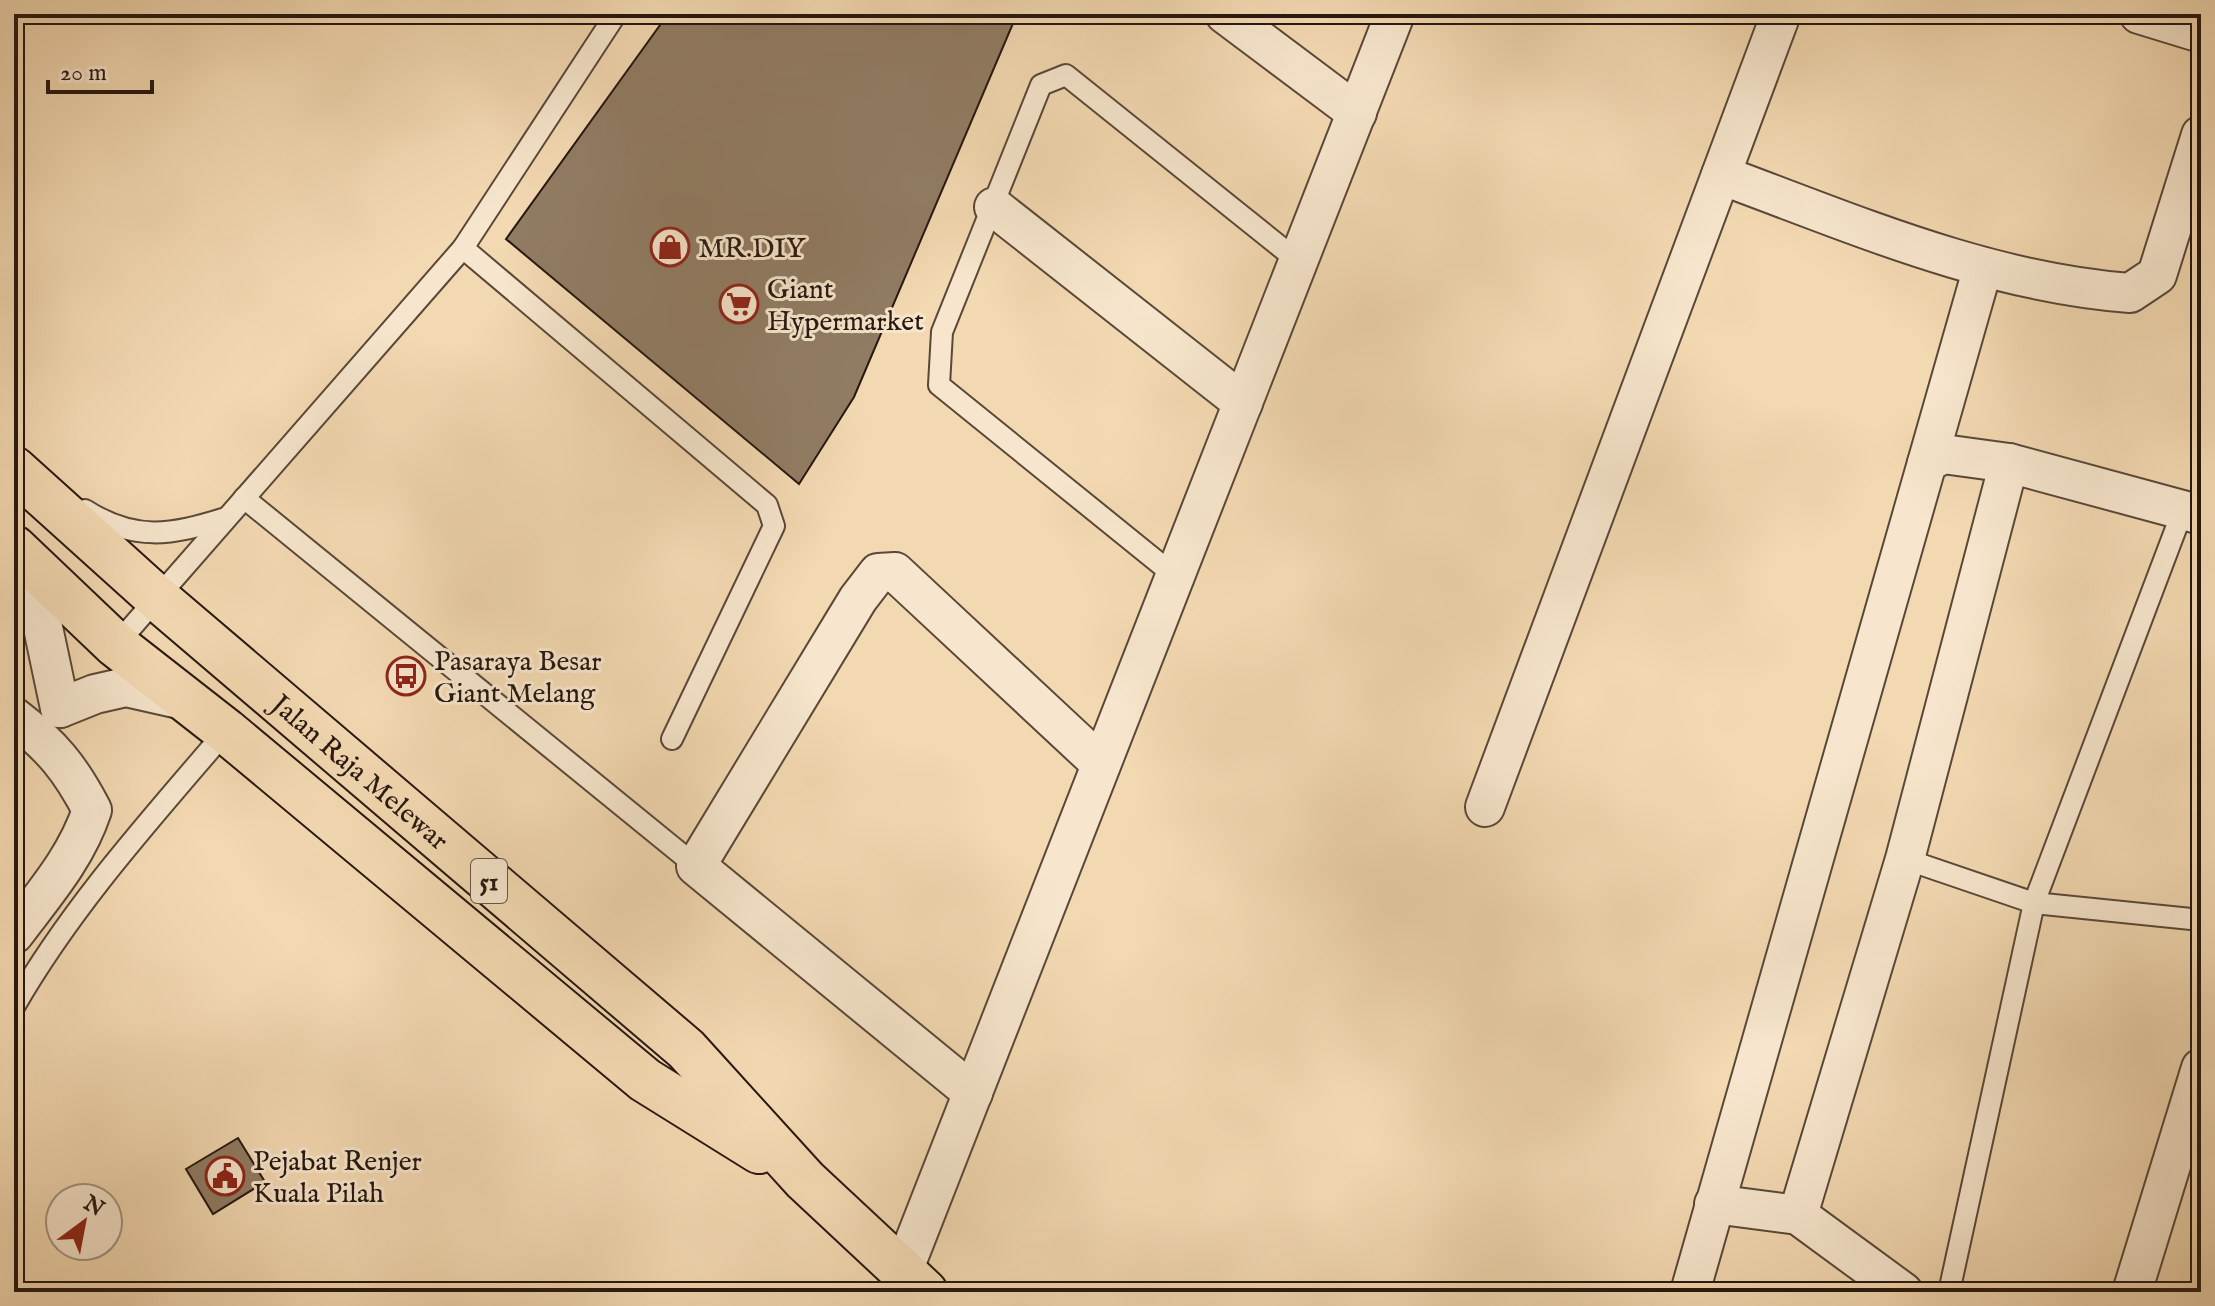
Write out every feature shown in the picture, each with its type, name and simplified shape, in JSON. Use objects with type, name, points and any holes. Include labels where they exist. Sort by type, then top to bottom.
[{"type":"highway","name":"Jalan Raja Melewar","points":[[14,467],[157,598],[686,1049],[805,1180],[914,1282]]},
{"type":"highway","name":"Jalan Raja Melewar","points":[[14,548],[116,645],[226,731],[645,1080],[805,1180]]},
{"type":"street","points":[[1225,14],[1357,113]]},
{"type":"street","points":[[914,1282],[973,1093],[1395,14]]},
{"type":"street","points":[[1485,807],[1781,14]]},
{"type":"street","points":[[2139,14],[2201,33]]},
{"type":"street","points":[[1721,175],[1937,255],[2036,280],[2130,293],[2157,275],[2201,135]]},
{"type":"street","points":[[994,207],[1243,403]]},
{"type":"street","points":[[1690,1292],[1983,267]]},
{"type":"street","points":[[1927,463],[1943,454],[2009,463],[2192,513]]},
{"type":"street","points":[[1798,1215],[1905,859],[2009,463]]},
{"type":"street","points":[[14,566],[29,586],[41,618],[37,720],[73,774],[92,810],[84,835],[71,858],[14,934]]},
{"type":"street","points":[[973,1093],[696,866],[858,599],[878,573],[895,572],[1101,764]]},
{"type":"street","points":[[37,720],[116,645]]},
{"type":"street","points":[[37,720],[95,694],[126,687],[188,701]]},
{"type":"street","points":[[2132,1292],[2201,1068]]},
{"type":"street","points":[[1714,1204],[1798,1215],[1903,1292]]},
{"type":"lane","points":[[116,645],[463,248],[616,14]]},
{"type":"lane","points":[[1175,576],[939,385],[942,332],[1041,85],[1066,75],[1298,261]]},
{"type":"lane","points":[[463,248],[767,505],[774,526],[672,739]]},
{"type":"lane","points":[[14,467],[105,523],[144,534],[177,531],[227,518]]},
{"type":"lane","points":[[244,498],[696,866]]},
{"type":"lane","points":[[1949,1292],[2034,903],[2192,513]]},
{"type":"lane","points":[[14,1007],[37,967],[111,866],[226,731]]},
{"type":"lane","points":[[1905,859],[2034,903],[2201,920]]},
{"type":"building","name":"Giant Hypermarket","points":[[668,14],[1017,14],[854,397],[799,484],[506,239]]},
{"type":"building","name":"Pejabat Renjer Kuala Pilah","points":[[238,1138],[265,1182],[213,1214],[186,1169]]},
{"type":"place","name":"MR.DIY","points":[[670,247]]},
{"type":"place","name":"Giant Hypermarket","points":[[739,304]]},
{"type":"place","name":"Pasaraya Besar Giant Melang","points":[[406,676]]},
{"type":"place","name":"Pejabat Renjer Kuala Pilah","points":[[225,1176]]}]
